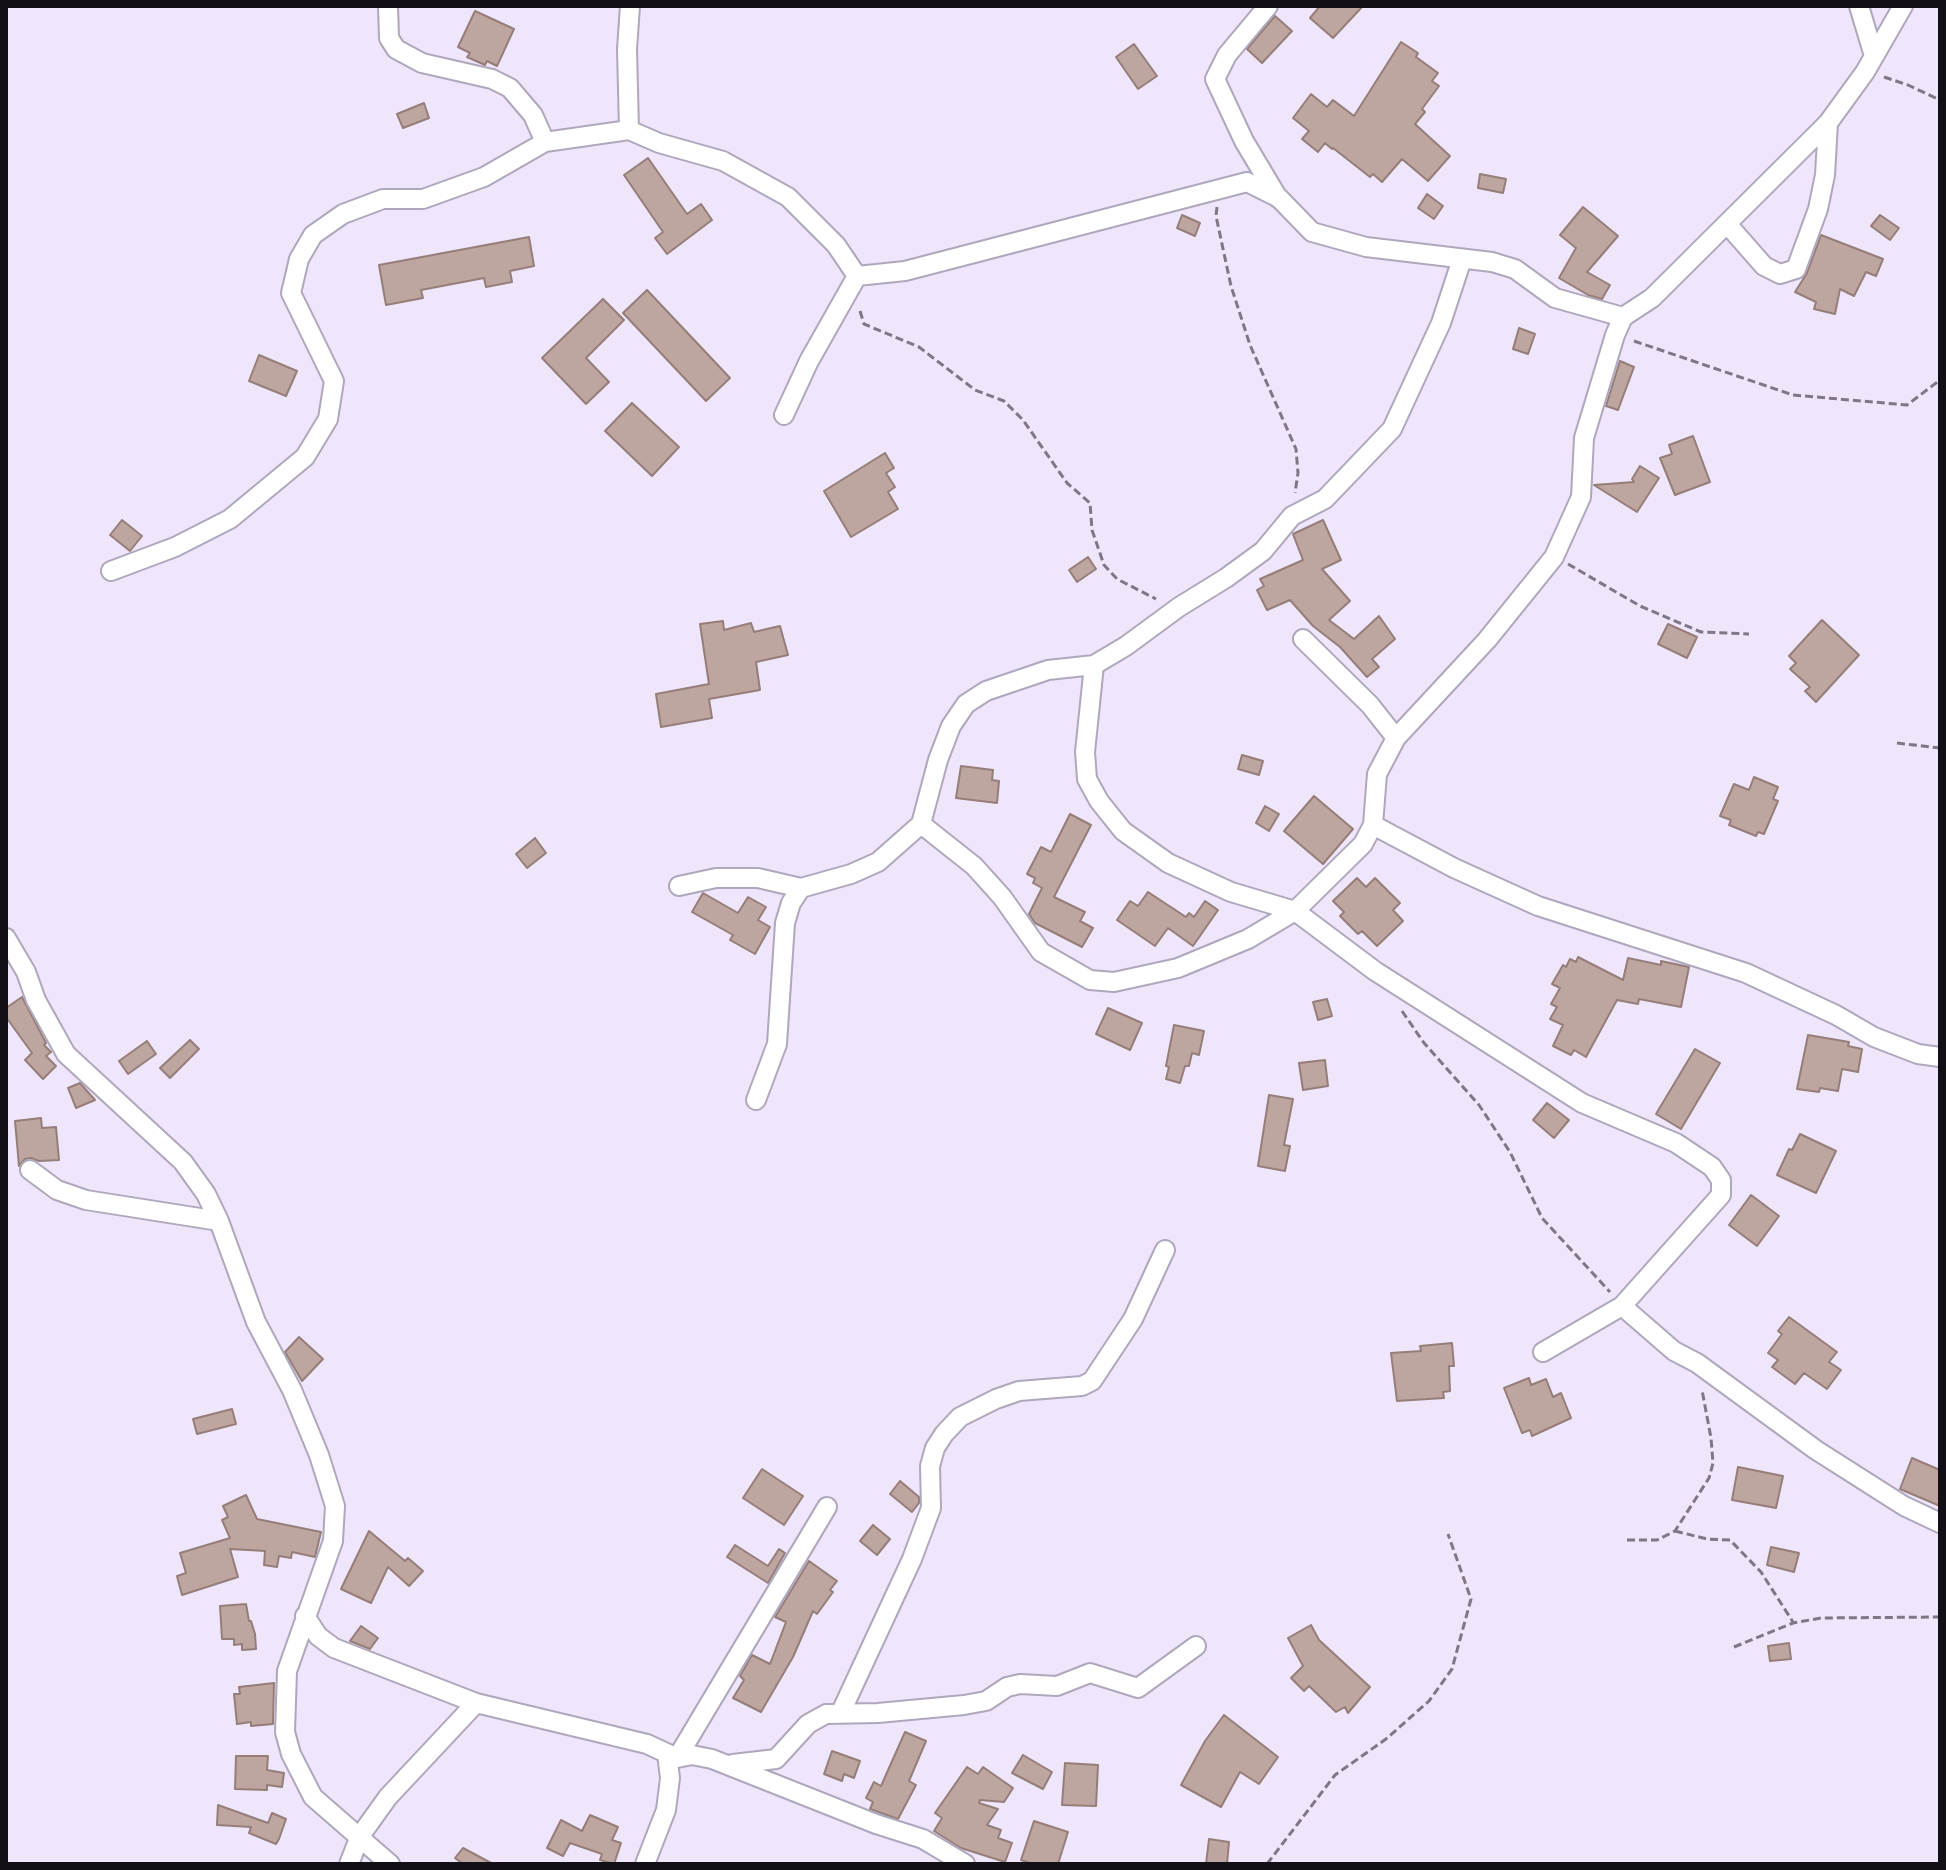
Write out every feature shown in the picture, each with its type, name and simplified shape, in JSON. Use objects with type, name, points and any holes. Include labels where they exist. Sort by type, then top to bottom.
[{"type":"street","points":[[388,6],[389,38],[396,49],[422,63],[492,79],[510,88],[533,115],[545,142]]},
{"type":"street","points":[[629,130],[627,49],[630,6]]},
{"type":"street","points":[[1268,6],[1227,55],[1215,79],[1244,141],[1279,198],[1312,232],[1366,247],[1492,262],[1515,269],[1555,298],[1623,317]]},
{"type":"street","points":[[1859,6],[1870,64]]},
{"type":"street","points":[[921,824],[974,866],[1002,897],[1041,952],[1090,980],[1114,982],[1178,968],[1248,939],[1295,911],[1363,844],[1373,825],[1377,774],[1396,738],[1487,640],[1554,557],[1581,497],[1584,438],[1623,317],[1652,298],[1828,123],[1870,64],[1903,6]]},
{"type":"street","points":[[1728,225],[1764,266],[1780,274],[1796,269],[1818,209],[1825,175],[1828,123]]},
{"type":"street","points":[[111,571],[175,547],[230,519],[305,457],[328,419],[334,381],[291,293],[299,259],[313,235],[343,214],[383,199],[423,199],[484,177],[545,142],[629,130],[659,143],[723,161],[788,197],[836,245],[857,276]]},
{"type":"street","points":[[857,276],[905,271],[1247,182],[1279,198]]},
{"type":"street","points":[[679,886],[716,878],[758,878],[801,888],[851,874],[878,862],[921,824],[938,760],[951,726],[966,704],[986,691],[1048,670],[1094,665],[1226,578],[1263,551],[1292,516],[1325,499],[1392,429],[1441,323],[1462,259]]},
{"type":"street","points":[[784,415],[809,361],[857,276]]},
{"type":"street","points":[[1303,639],[1370,705],[1396,738]]},
{"type":"street","points":[[1094,665],[1085,752],[1087,779],[1099,801],[1123,831],[1168,863],[1218,886],[1295,911],[1375,971],[1582,1103],[1676,1143],[1712,1167],[1721,1180],[1721,1195],[1622,1306],[1543,1352]]},
{"type":"street","points":[[1373,825],[1454,868],[1538,906],[1746,973],[1836,1015],[1874,1037],[1918,1054],[1940,1057]]},
{"type":"street","points":[[756,1100],[777,1044],[785,923],[791,903],[801,888]]},
{"type":"street","points":[[6,938],[66,1054],[183,1162],[206,1194],[256,1322],[292,1390],[319,1455],[335,1506],[333,1541],[287,1671],[285,1732],[291,1754],[313,1797],[390,1864]]},
{"type":"street","points":[[30,1170],[57,1190],[86,1200],[219,1221]]},
{"type":"street","points":[[841,1712],[912,1559],[931,1508],[930,1466],[935,1448],[944,1434],[960,1417],[996,1399],[1019,1391],[1082,1386],[1092,1381],[1133,1319],[1165,1250]]},
{"type":"street","points":[[1622,1306],[1674,1351],[1697,1363],[1816,1450],[1904,1506],[1940,1523]]},
{"type":"street","points":[[645,1864],[666,1810],[672,1756],[827,1507]]},
{"type":"street","points":[[305,1616],[318,1636],[334,1648],[476,1703],[647,1744],[672,1756],[692,1755],[727,1765],[876,1824],[923,1839],[965,1864]]},
{"type":"street","points":[[727,1765],[776,1759],[808,1724],[826,1714],[964,1705],[986,1701],[1007,1687],[1020,1684],[1057,1686],[1090,1673],[1138,1688],[1196,1646]]},
{"type":"street","points":[[349,1864],[360,1836],[388,1797],[476,1703]]},
{"type":"path","points":[[1870,64],[1940,100]]},
{"type":"path","points":[[1219,189],[1216,216],[1231,286],[1250,345],[1296,449],[1298,473],[1292,516]]},
{"type":"path","points":[[857,276],[857,304],[864,324],[919,347],[975,390],[1004,401],[1023,420],[1067,483],[1090,503],[1092,530],[1104,565],[1117,579],[1146,596],[1179,607]]},
{"type":"path","points":[[1615,335],[1793,395],[1907,405],[1940,380]]},
{"type":"path","points":[[1554,557],[1640,606],[1701,632],[1749,634]]},
{"type":"path","points":[[1897,743],[1940,748]]},
{"type":"path","points":[[1399,1007],[1424,1043],[1479,1105],[1510,1152],[1542,1218],[1622,1306]]},
{"type":"path","points":[[1627,1540],[1657,1540],[1675,1531],[1709,1478],[1713,1463],[1711,1438],[1697,1363]]},
{"type":"path","points":[[1675,1531],[1707,1539],[1730,1540],[1761,1572],[1793,1623]]},
{"type":"path","points":[[1267,1864],[1335,1775],[1386,1739],[1429,1701],[1452,1669],[1471,1599],[1448,1534]]},
{"type":"path","points":[[1734,1647],[1793,1623],[1821,1618],[1940,1617]]},
{"type":"building","points":[[1320,6],[1363,6],[1333,38],[1310,18]]},
{"type":"building","points":[[475,11],[514,29],[497,66],[487,61],[485,65],[467,57],[470,53],[458,47]]},
{"type":"building","points":[[1275,16],[1292,31],[1262,63],[1247,49]]},
{"type":"building","points":[[1401,42],[1418,53],[1416,57],[1438,73],[1432,81],[1439,86],[1415,124],[1450,156],[1428,181],[1402,159],[1382,182],[1373,174],[1370,177],[1325,143],[1318,152],[1302,139],[1309,131],[1293,118],[1311,94],[1327,107],[1333,100],[1354,116]]},
{"type":"building","points":[[1134,44],[1157,76],[1138,89],[1116,57]]},
{"type":"building","points":[[424,103],[429,118],[403,128],[397,114]]},
{"type":"building","points":[[648,158],[687,214],[701,204],[712,220],[667,254],[655,238],[663,232],[624,175]]},
{"type":"building","points":[[1480,174],[1506,179],[1503,193],[1478,188]]},
{"type":"building","points":[[1427,194],[1443,206],[1434,219],[1418,208]]},
{"type":"building","points":[[1583,207],[1618,236],[1587,272],[1610,285],[1602,299],[1588,295],[1559,278],[1576,248],[1560,235]]},
{"type":"building","points":[[1182,215],[1200,223],[1195,236],[1177,228]]},
{"type":"building","points":[[1880,215],[1899,228],[1890,240],[1871,226]]},
{"type":"building","points":[[1821,235],[1883,259],[1876,276],[1866,272],[1854,296],[1840,289],[1835,314],[1814,309],[1816,302],[1795,292],[1807,273]]},
{"type":"building","points":[[529,237],[534,266],[510,271],[512,282],[486,287],[484,278],[421,290],[423,298],[386,305],[379,265]]},
{"type":"building","points":[[647,290],[730,378],[706,401],[623,313]]},
{"type":"building","points":[[603,299],[624,320],[586,358],[609,382],[586,404],[542,358]]},
{"type":"building","points":[[1519,328],[1535,334],[1528,354],[1513,349]]},
{"type":"building","points":[[259,355],[297,371],[286,396],[249,381]]},
{"type":"building","points":[[1620,361],[1634,367],[1618,410],[1606,406]]},
{"type":"building","points":[[632,403],[679,447],[652,476],[605,431]]},
{"type":"building","points":[[1693,436],[1710,482],[1675,495],[1660,458],[1672,454],[1669,445]]},
{"type":"building","points":[[885,453],[894,468],[886,473],[895,487],[888,492],[898,509],[851,537],[824,491]]},
{"type":"building","points":[[1640,466],[1659,478],[1637,512],[1594,485],[1634,482],[1632,479]]},
{"type":"building","points":[[122,520],[142,536],[130,551],[110,535]]},
{"type":"building","points":[[1323,520],[1341,560],[1322,569],[1350,601],[1329,620],[1354,639],[1379,616],[1395,639],[1372,659],[1379,667],[1367,677],[1290,600],[1267,610],[1257,590],[1264,586],[1260,579],[1303,560],[1293,534]]},
{"type":"building","points":[[1088,557],[1096,569],[1077,582],[1069,570]]},
{"type":"building","points":[[1822,620],[1859,655],[1816,702],[1805,691],[1810,687],[1790,669],[1796,663],[1789,656]]},
{"type":"building","points":[[723,621],[724,630],[751,623],[754,632],[780,626],[788,655],[756,662],[760,690],[709,699],[712,718],[661,727],[656,694],[709,684],[700,624]]},
{"type":"building","points":[[1668,624],[1697,637],[1687,658],[1658,644]]},
{"type":"building","points":[[1242,755],[1263,761],[1259,775],[1238,769]]},
{"type":"building","points":[[961,766],[993,770],[992,780],[999,781],[997,803],[956,798]]},
{"type":"building","points":[[1754,777],[1778,787],[1773,799],[1778,801],[1764,834],[1758,832],[1756,836],[1729,825],[1731,820],[1720,816],[1734,784],[1749,790]]},
{"type":"building","points":[[1314,796],[1353,829],[1323,864],[1284,831]]},
{"type":"building","points":[[1265,806],[1279,814],[1269,831],[1256,823]]},
{"type":"building","points":[[1070,814],[1091,825],[1054,897],[1085,912],[1080,921],[1093,928],[1082,947],[1035,923],[1029,914],[1042,888],[1033,883],[1035,878],[1027,874],[1041,847],[1051,852]]},
{"type":"building","points":[[535,838],[546,853],[527,868],[516,854]]},
{"type":"building","points":[[1357,878],[1366,887],[1375,878],[1400,903],[1393,910],[1403,921],[1377,946],[1362,931],[1358,934],[1340,916],[1344,912],[1333,901]]},
{"type":"building","points":[[1148,892],[1186,917],[1189,913],[1194,917],[1205,901],[1218,910],[1193,946],[1168,928],[1155,946],[1117,920],[1130,901],[1138,906]]},
{"type":"building","points":[[703,893],[738,913],[748,897],[766,907],[758,920],[770,927],[755,954],[730,940],[733,935],[692,912]]},
{"type":"building","points":[[1578,957],[1623,980],[1628,958],[1689,967],[1681,1007],[1639,999],[1638,1004],[1617,1000],[1586,1057],[1574,1050],[1571,1055],[1553,1046],[1563,1025],[1550,1019],[1557,1007],[1551,1004],[1560,988],[1552,984],[1563,965],[1566,967],[1570,959],[1576,962]]},
{"type":"building","points":[[22,997],[46,1043],[44,1045],[51,1052],[46,1056],[56,1066],[43,1079],[25,1060],[32,1053],[6,1017],[6,1008]]},
{"type":"building","points":[[1327,999],[1332,1016],[1318,1020],[1313,1002]]},
{"type":"building","points":[[1108,1008],[1142,1023],[1130,1050],[1096,1034]]},
{"type":"building","points":[[1174,1025],[1204,1031],[1199,1055],[1192,1053],[1180,1083],[1166,1079]]},
{"type":"building","points":[[1808,1035],[1849,1042],[1848,1046],[1862,1049],[1858,1072],[1842,1069],[1838,1091],[1797,1089]]},
{"type":"building","points":[[190,1040],[199,1049],[170,1078],[160,1068]]},
{"type":"building","points":[[147,1041],[156,1054],[128,1074],[119,1061]]},
{"type":"building","points":[[1695,1049],[1720,1063],[1681,1129],[1656,1114]]},
{"type":"building","points":[[1325,1060],[1328,1086],[1303,1090],[1299,1063]]},
{"type":"building","points":[[80,1083],[95,1100],[76,1108],[68,1088]]},
{"type":"building","points":[[1269,1095],[1293,1099],[1284,1145],[1290,1146],[1285,1171],[1258,1166]]},
{"type":"building","points":[[1547,1103],[1569,1120],[1554,1138],[1533,1120]]},
{"type":"building","points":[[41,1118],[42,1128],[56,1127],[59,1160],[39,1161],[31,1158],[25,1159],[19,1166],[15,1121]]},
{"type":"building","points":[[1800,1134],[1836,1151],[1816,1193],[1777,1175]]},
{"type":"building","points":[[1751,1195],[1779,1216],[1757,1246],[1729,1225]]},
{"type":"building","points":[[1789,1317],[1837,1352],[1829,1362],[1841,1370],[1827,1389],[1804,1373],[1795,1384],[1772,1367],[1778,1360],[1768,1353],[1782,1334],[1778,1331]]},
{"type":"building","points":[[299,1337],[323,1359],[302,1381],[285,1352]]},
{"type":"building","points":[[1452,1343],[1454,1366],[1449,1366],[1450,1391],[1443,1392],[1444,1398],[1397,1401],[1391,1353],[1421,1351],[1420,1346]]},
{"type":"building","points":[[1529,1378],[1531,1385],[1546,1379],[1553,1397],[1561,1393],[1571,1418],[1532,1436],[1530,1430],[1522,1433],[1504,1388]]},
{"type":"building","points":[[232,1409],[236,1424],[197,1434],[193,1419]]},
{"type":"building","points":[[1912,1458],[1940,1470],[1940,1506],[1900,1489]]},
{"type":"building","points":[[1738,1467],[1783,1476],[1776,1508],[1732,1500]]},
{"type":"building","points":[[762,1469],[803,1496],[784,1525],[743,1498]]},
{"type":"building","points":[[900,1481],[919,1497],[919,1503],[912,1512],[890,1494]]},
{"type":"building","points":[[246,1495],[257,1519],[321,1532],[315,1557],[292,1552],[291,1558],[279,1556],[277,1567],[264,1565],[265,1551],[230,1549],[238,1577],[182,1595],[177,1576],[186,1573],[180,1553],[230,1538],[222,1520],[228,1517],[223,1506]]},
{"type":"building","points":[[873,1525],[890,1539],[877,1555],[860,1541]]},
{"type":"building","points":[[369,1531],[405,1561],[408,1558],[423,1571],[409,1586],[388,1567],[371,1603],[341,1589]]},
{"type":"building","points":[[735,1545],[768,1566],[779,1549],[785,1553],[768,1583],[727,1557]]},
{"type":"building","points":[[1771,1547],[1799,1553],[1794,1572],[1767,1565]]},
{"type":"building","points":[[809,1561],[837,1581],[817,1614],[813,1611],[793,1657],[761,1712],[733,1698],[744,1680],[740,1676],[752,1655],[770,1664],[786,1622],[775,1617]]},
{"type":"building","points":[[246,1604],[256,1649],[242,1650],[242,1644],[234,1645],[234,1639],[222,1639],[220,1606]]},
{"type":"building","points":[[1311,1625],[1319,1640],[1370,1687],[1348,1713],[1345,1707],[1336,1712],[1309,1686],[1304,1691],[1291,1678],[1303,1666],[1288,1638]]},
{"type":"building","points":[[361,1626],[378,1638],[370,1649],[350,1641]]},
{"type":"building","points":[[1789,1643],[1791,1659],[1770,1661],[1768,1646]]},
{"type":"building","points":[[274,1683],[273,1724],[237,1724],[234,1694],[240,1694],[239,1687]]},
{"type":"building","points":[[1224,1715],[1278,1757],[1259,1784],[1240,1772],[1221,1807],[1181,1785],[1205,1741]]},
{"type":"building","points":[[905,1732],[926,1741],[909,1781],[916,1785],[898,1819],[870,1809],[873,1802],[866,1798],[874,1782],[881,1786]]},
{"type":"building","points":[[832,1751],[860,1761],[854,1778],[844,1774],[842,1781],[824,1774]]},
{"type":"building","points":[[1023,1755],[1052,1772],[1043,1789],[1012,1773]]},
{"type":"building","points":[[236,1756],[268,1756],[267,1770],[284,1773],[282,1787],[267,1785],[267,1790],[235,1789]]},
{"type":"building","points":[[1065,1763],[1098,1765],[1096,1806],[1062,1805]]},
{"type":"building","points":[[967,1767],[978,1774],[983,1767],[1013,1788],[1004,1802],[980,1800],[979,1803],[998,1809],[987,1825],[1001,1830],[998,1838],[1012,1843],[1005,1862],[961,1848],[934,1831],[942,1818],[935,1813]]},
{"type":"building","points":[[218,1805],[268,1823],[272,1813],[286,1819],[276,1844],[249,1833],[251,1827],[217,1825]]},
{"type":"building","points":[[590,1815],[618,1827],[612,1840],[621,1843],[614,1864],[600,1860],[602,1854],[570,1843],[563,1856],[547,1848],[561,1820],[582,1831]]},
{"type":"building","points":[[1034,1821],[1068,1832],[1058,1864],[1033,1864],[1021,1860]]},
{"type":"building","points":[[1209,1839],[1229,1842],[1227,1864],[1206,1864]]},
{"type":"building","points":[[463,1848],[493,1864],[463,1864],[455,1858]]}]
